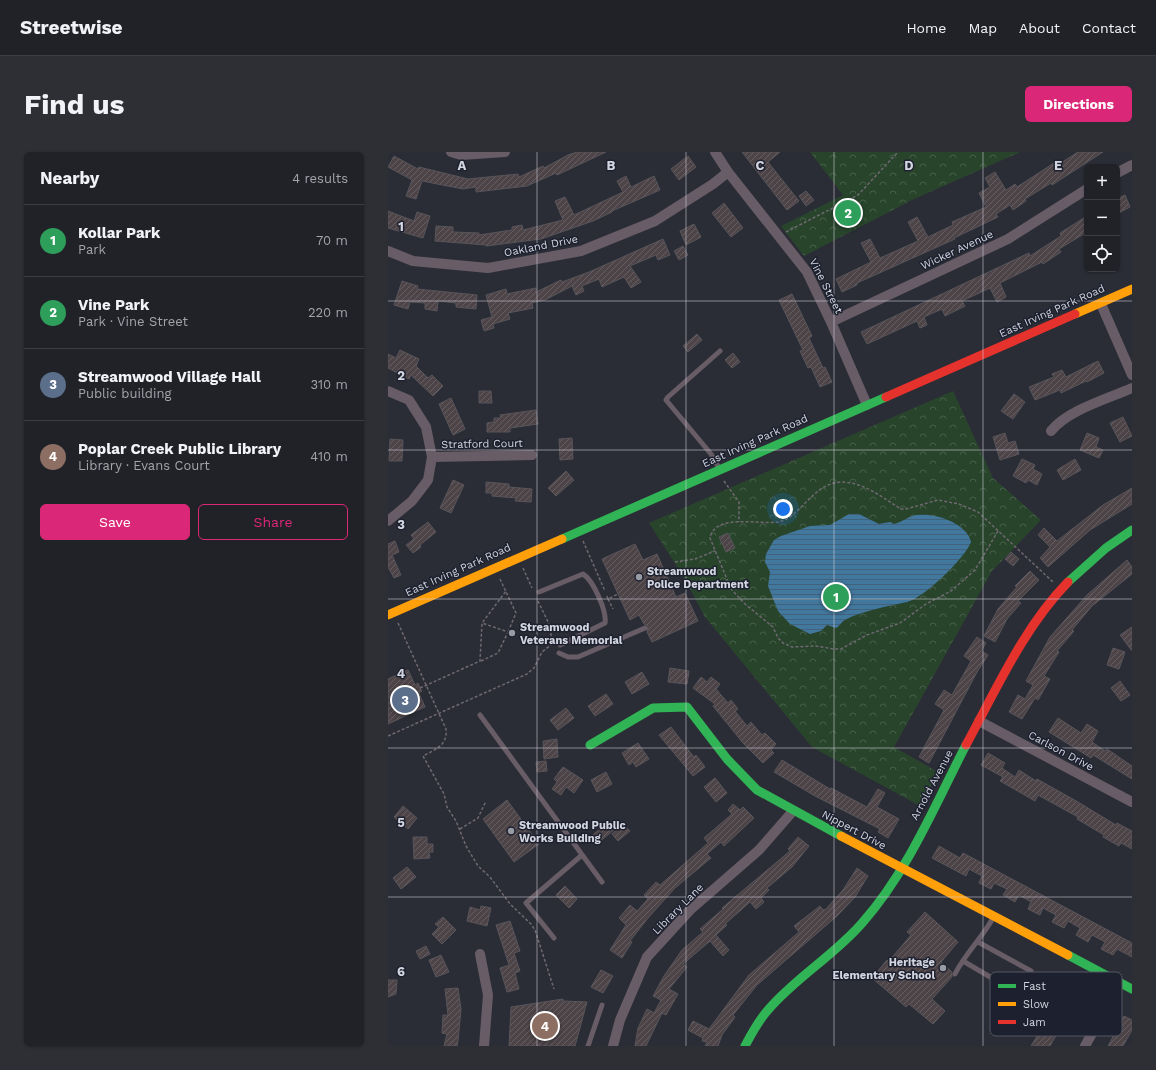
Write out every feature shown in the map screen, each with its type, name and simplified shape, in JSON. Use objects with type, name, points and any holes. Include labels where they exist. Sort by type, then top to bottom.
[{"type":"street","points":[[451,152],[461,155],[505,152]]},
{"type":"street","name":"Vine Street","points":[[715,152],[728,172],[807,272],[831,322],[867,405]]},
{"type":"street","points":[[1120,171],[1132,165]]},
{"type":"street","name":"Oakland Drive","points":[[388,251],[413,261],[488,268],[581,251],[655,221],[713,184],[728,172]]},
{"type":"street","name":"Wicker Avenue","points":[[831,322],[1008,239],[1084,191]]},
{"type":"street","name":"East Irving Park Road","points":[[391,613],[1101,304],[1132,289]]},
{"type":"street","points":[[1101,304],[1132,375]]},
{"type":"street","points":[[1051,431],[1056,424],[1069,415],[1132,388]]},
{"type":"street","points":[[388,391],[409,400],[426,427],[432,457],[428,480],[412,501],[388,521]]},
{"type":"street","name":"Stratford Court","points":[[432,457],[532,455]]},
{"type":"street","name":"Arnold Avenue","points":[[745,1046],[761,1016],[784,992],[836,949],[863,924],[902,869],[1022,640],[1043,609],[1092,558],[1132,530]]},
{"type":"street","name":"Nippert Drive","points":[[590,745],[653,708],[687,707],[727,759],[757,790],[793,811],[1099,972]]},
{"type":"street","name":"Carlson Drive","points":[[979,721],[1132,802]]},
{"type":"street","name":"Library Lane","points":[[613,1046],[620,1020],[648,957],[690,910],[759,850],[793,811]]},
{"type":"street","points":[[480,954],[488,995],[484,1046]]},
{"type":"street","name":"Nippert Drive","points":[[1122,984],[1132,989]]},
{"type":"street","points":[[1084,1046],[1090,1036]]},
{"type":"lane","points":[[718,470],[711,454],[666,400],[720,351]]},
{"type":"lane","points":[[536,591],[583,574],[589,578],[601,604],[606,616],[604,623],[560,645]]},
{"type":"lane","points":[[559,653],[578,657],[645,628]]},
{"type":"lane","points":[[480,715],[488,728],[602,882]]},
{"type":"lane","points":[[554,938],[526,903],[582,855]]},
{"type":"lane","points":[[955,974],[994,917]]},
{"type":"lane","points":[[978,942],[1030,972]]},
{"type":"lane","points":[[963,961],[990,977]]},
{"type":"lane","points":[[588,1046],[602,1005]]},
{"type":"path","points":[[779,236],[795,225],[854,198],[898,152]]},
{"type":"path","points":[[718,470],[739,502],[739,522]]},
{"type":"path","points":[[998,531],[975,570],[951,591],[926,604],[900,623],[867,635],[841,649],[815,646],[792,647],[783,643],[778,638],[773,627],[745,604],[731,589],[710,538],[711,533],[717,526],[726,522],[766,523],[785,520],[817,491],[834,483],[843,482],[869,489],[901,509],[906,510],[938,500],[959,504],[978,512],[1061,589]]},
{"type":"path","points":[[578,531],[613,609]]},
{"type":"path","points":[[675,562],[695,559],[715,551]]},
{"type":"path","points":[[519,557],[536,591]]},
{"type":"path","points":[[420,688],[498,653],[516,613],[495,567]]},
{"type":"path","points":[[480,661],[482,623],[506,591]]},
{"type":"path","points":[[608,599],[618,594]]},
{"type":"path","points":[[388,736],[515,680],[534,668],[542,652],[552,644],[550,626],[537,597]]},
{"type":"path","points":[[391,613],[446,730],[447,739],[437,748],[423,756],[444,794],[446,807],[460,829],[466,846],[478,866],[490,877],[510,904],[531,924],[535,930],[554,989]]},
{"type":"path","points":[[482,623],[508,632]]},
{"type":"path","points":[[460,829],[478,818],[486,801]]},
{"type":"green space","points":[[810,152],[1020,152],[914,199],[804,256],[781,226],[843,195]]},
{"type":"green space","points":[[953,391],[993,478],[1041,520],[992,571],[894,747],[938,772],[920,806],[812,747],[705,617],[683,576],[649,523]]},
{"type":"water","points":[[849,514],[859,514],[879,524],[890,522],[894,524],[915,515],[933,516],[949,521],[963,529],[971,542],[961,558],[953,567],[933,585],[914,599],[859,614],[844,621],[836,628],[827,625],[821,631],[810,634],[790,624],[778,611],[768,586],[770,572],[765,562],[766,554],[774,540],[781,536],[810,526],[830,525]]},
{"type":"building","points":[[577,152],[606,152],[557,175],[556,173],[527,186],[476,192],[476,187],[463,189],[422,181],[416,199],[406,196],[412,180],[388,167],[394,156],[418,169],[419,167],[468,179],[518,174],[519,177],[543,166],[544,168],[568,155]]},
{"type":"building","points":[[742,152],[780,152],[768,162],[799,201],[787,210]]},
{"type":"building","points":[[1078,152],[1103,152],[1052,185],[1051,183],[1025,199],[1026,201],[1013,210],[1010,205],[996,214],[998,217],[954,238],[955,239],[857,283],[857,285],[842,292],[836,279],[871,262],[861,243],[870,239],[880,258],[918,241],[908,222],[917,217],[928,237],[953,225],[952,222],[986,207],[979,193],[990,187],[985,178],[995,172],[1006,190],[1015,184],[1017,187],[1054,163],[1056,166]]},
{"type":"building","points":[[688,156],[696,167],[679,180],[671,169]]},
{"type":"building","points":[[626,176],[631,187],[654,176],[660,190],[593,221],[541,239],[486,246],[435,241],[436,226],[453,227],[453,232],[479,233],[479,235],[512,230],[512,227],[522,225],[523,230],[563,220],[555,201],[565,197],[574,215],[623,192],[617,181]]},
{"type":"building","points":[[806,191],[814,200],[806,206],[799,196]]},
{"type":"building","points":[[1125,195],[1130,207],[1120,212],[1120,200],[1120,198]]},
{"type":"building","points":[[724,203],[743,228],[731,237],[712,213]]},
{"type":"building","points":[[388,211],[414,221],[417,212],[430,216],[423,238],[388,228]]},
{"type":"building","points":[[1084,218],[1084,234],[1059,249],[1061,252],[1043,264],[1042,262],[1000,283],[1006,297],[997,302],[990,288],[962,301],[965,306],[945,316],[942,309],[924,317],[927,325],[920,328],[917,321],[867,344],[861,332],[1029,253],[1030,256],[1061,236],[1060,233]]},
{"type":"building","points":[[694,224],[701,237],[686,245],[680,231]]},
{"type":"building","points":[[663,239],[670,255],[658,260],[656,255],[630,266],[641,282],[631,288],[624,277],[602,287],[599,279],[582,286],[584,291],[576,295],[572,286],[545,300],[532,303],[533,308],[508,313],[510,319],[493,324],[494,328],[484,331],[481,320],[492,317],[486,295],[506,289],[507,294],[536,288],[536,292],[561,280],[562,282],[589,272]]},
{"type":"building","points":[[683,246],[688,255],[679,260],[674,251]]},
{"type":"building","points":[[402,281],[418,286],[417,289],[477,295],[476,309],[456,307],[456,303],[438,301],[437,311],[425,309],[425,303],[410,302],[408,309],[394,305]]},
{"type":"building","points":[[792,294],[812,336],[809,338],[823,368],[825,367],[832,382],[820,387],[811,367],[808,368],[800,351],[803,350],[779,300]]},
{"type":"building","points":[[697,334],[702,340],[688,352],[683,346]]},
{"type":"building","points":[[400,350],[419,359],[416,366],[428,378],[432,375],[443,386],[433,396],[411,375],[409,379],[388,368],[388,354],[396,358]]},
{"type":"building","points":[[733,353],[740,362],[732,368],[725,360]]},
{"type":"building","points":[[1098,361],[1104,373],[1061,393],[1060,390],[1035,400],[1029,387],[1054,377],[1052,374],[1062,370],[1066,377]]},
{"type":"building","points":[[479,391],[491,391],[492,403],[479,403]]},
{"type":"building","points":[[1014,394],[1025,402],[1013,419],[1001,411]]},
{"type":"building","points":[[451,398],[465,429],[453,435],[439,404]]},
{"type":"building","points":[[536,410],[538,424],[510,428],[510,432],[487,432],[487,423],[494,422],[494,418],[501,418],[500,415]]},
{"type":"building","points":[[1123,417],[1132,436],[1120,442],[1110,423]]},
{"type":"building","points":[[1005,433],[1008,443],[1015,441],[1019,454],[1000,460],[993,437]]},
{"type":"building","points":[[1087,433],[1099,438],[1096,447],[1103,450],[1099,458],[1080,450]]},
{"type":"building","points":[[572,438],[573,459],[560,460],[559,439]]},
{"type":"building","points":[[390,439],[403,440],[402,461],[389,461]]},
{"type":"building","points":[[1022,459],[1035,465],[1033,469],[1042,474],[1037,485],[1028,480],[1026,483],[1013,476]]},
{"type":"building","points":[[1075,459],[1081,470],[1063,480],[1057,470]]},
{"type":"building","points":[[566,471],[574,480],[556,496],[548,488]]},
{"type":"building","points":[[453,480],[464,485],[451,513],[440,508]]},
{"type":"building","points":[[486,482],[509,484],[509,487],[532,489],[531,502],[515,501],[516,498],[492,496],[492,493],[486,493]]},
{"type":"building","points":[[1132,488],[1132,504],[1090,530],[1048,567],[1040,558],[1050,547],[1038,535],[1044,528],[1057,541],[1103,505]]},
{"type":"building","points":[[428,522],[436,532],[413,553],[406,545],[414,539],[411,535]]},
{"type":"building","points":[[728,533],[735,548],[726,552],[719,537]]},
{"type":"building","points":[[395,541],[399,552],[392,555],[401,575],[394,578],[388,567],[388,544]]},
{"type":"building","name":"Streamwood Police Department","points":[[635,544],[643,560],[657,554],[676,597],[685,593],[698,621],[652,642],[647,632],[648,626],[644,624],[639,615],[630,620],[602,559]]},
{"type":"building","points":[[1011,552],[1019,559],[1013,566],[1005,559]]},
{"type":"building","points":[[1127,560],[1132,567],[1132,574],[1092,606],[1072,630],[1074,631],[1057,651],[1059,652],[1044,676],[1050,679],[1038,700],[1035,698],[1022,719],[1009,712],[1018,695],[1025,699],[1033,685],[1026,681],[1050,637],[1087,595]]},
{"type":"building","points":[[1030,571],[1039,580],[1018,601],[1021,603],[1007,619],[995,642],[984,636],[998,609],[1017,587],[1015,586]]},
{"type":"building","points":[[1132,627],[1132,651],[1120,635]]},
{"type":"building","points":[[977,637],[986,643],[981,651],[988,655],[977,672],[929,763],[919,757],[944,710],[935,704],[944,690],[952,695],[971,661],[964,656]]},
{"type":"building","points":[[1113,648],[1125,652],[1119,669],[1107,665]]},
{"type":"building","points":[[670,668],[689,671],[687,684],[668,682]]},
{"type":"building","points":[[408,670],[415,685],[418,683],[422,691],[419,693],[425,707],[388,724],[388,679]]},
{"type":"building","points":[[642,672],[649,684],[632,694],[625,682]]},
{"type":"building","points":[[701,677],[707,682],[711,677],[720,684],[716,689],[728,703],[731,700],[738,709],[735,711],[747,726],[751,722],[762,735],[765,733],[776,744],[771,750],[774,753],[763,763],[743,743],[713,706],[715,704],[693,688]]},
{"type":"building","points":[[1120,681],[1130,695],[1121,701],[1111,688]]},
{"type":"building","points":[[606,694],[613,704],[595,716],[588,706]]},
{"type":"building","points":[[566,708],[574,718],[558,730],[550,720]]},
{"type":"building","points":[[1058,718],[1081,733],[1087,724],[1098,731],[1092,742],[1105,751],[1107,749],[1132,766],[1132,779],[1093,755],[1091,758],[1049,732]]},
{"type":"building","points":[[671,727],[694,757],[696,755],[705,767],[693,776],[659,735]]},
{"type":"building","points":[[557,739],[558,757],[544,759],[543,741]]},
{"type":"building","points":[[638,743],[649,759],[636,767],[633,762],[629,765],[622,753]]},
{"type":"building","points":[[988,753],[1005,763],[1002,768],[1015,777],[1019,770],[1036,781],[1037,779],[1078,802],[1116,825],[1117,823],[1132,831],[1132,849],[1121,843],[1119,846],[1103,837],[1104,835],[1077,819],[1078,817],[1038,795],[1035,801],[1000,781],[1003,777],[981,765]]},
{"type":"building","points":[[782,760],[830,789],[831,788],[867,807],[878,789],[885,793],[877,807],[899,819],[888,838],[878,832],[880,829],[815,796],[774,772]]},
{"type":"building","points":[[546,761],[547,771],[537,772],[536,762]]},
{"type":"building","points":[[563,767],[583,780],[574,793],[566,787],[561,795],[552,789],[557,782],[554,779]]},
{"type":"building","points":[[606,772],[612,784],[597,792],[591,780]]},
{"type":"building","points":[[715,778],[727,793],[716,802],[704,787]]},
{"type":"building","name":"Streamwood Public Works Building","points":[[507,800],[539,844],[514,862],[483,819]]},
{"type":"building","points":[[733,804],[740,810],[743,807],[754,818],[724,846],[721,842],[707,854],[711,858],[675,888],[648,918],[630,941],[632,942],[622,958],[610,950],[626,925],[619,918],[630,905],[637,911],[648,899],[644,895],[656,882],[660,885],[708,843],[704,838],[732,814],[728,810]]},
{"type":"building","points":[[403,806],[417,818],[408,829],[394,817]]},
{"type":"building","points":[[608,822],[614,830],[599,842],[593,835]]},
{"type":"building","points":[[623,824],[630,831],[618,841],[612,834]]},
{"type":"building","points":[[413,837],[427,837],[427,844],[433,844],[433,852],[429,852],[430,858],[414,859]]},
{"type":"building","points":[[798,837],[809,846],[792,867],[767,888],[769,890],[761,898],[764,902],[756,909],[750,902],[725,924],[727,925],[716,935],[729,950],[723,956],[710,941],[683,964],[687,967],[669,989],[678,994],[666,1015],[662,1013],[646,1046],[635,1046],[638,1028],[647,1009],[654,1013],[661,1000],[653,996],[664,976],[682,950],[703,932],[700,929],[723,909],[722,908],[790,851],[788,849]]},
{"type":"building","points":[[939,846],[960,858],[963,853],[1132,943],[1132,957],[1117,949],[1113,955],[1101,949],[1105,942],[1092,935],[1088,942],[1076,935],[1080,928],[1068,921],[1064,928],[1052,922],[1056,915],[1043,908],[1040,915],[1028,909],[1031,902],[1019,895],[1015,902],[1003,895],[1007,889],[994,883],[991,889],[979,883],[982,876],[969,869],[966,876],[932,858]]},
{"type":"building","points":[[407,867],[416,877],[401,889],[393,878]]},
{"type":"building","points":[[857,868],[868,876],[855,897],[837,916],[757,985],[733,1015],[735,1017],[722,1035],[718,1046],[705,1046],[707,1042],[702,1041],[703,1038],[688,1030],[693,1021],[709,1029],[749,975],[799,932],[794,926],[820,906],[823,910],[826,909],[843,890]]},
{"type":"building","points":[[565,886],[577,899],[569,908],[556,895]]},
{"type":"building","points":[[481,906],[491,908],[487,926],[467,921],[470,907],[480,910]]},
{"type":"building","points":[[925,912],[958,942],[941,962],[952,972],[952,977],[932,999],[945,1011],[933,1024],[909,1004],[906,1007],[872,978],[911,935],[907,932]]},
{"type":"building","points":[[443,917],[456,930],[442,944],[432,934],[439,927],[435,924]]},
{"type":"building","points":[[510,921],[520,951],[514,953],[520,971],[515,973],[519,989],[507,992],[500,968],[509,965],[496,925]]},
{"type":"building","points":[[426,946],[430,954],[420,959],[416,951]]},
{"type":"building","points":[[441,955],[449,972],[436,977],[429,960]]},
{"type":"building","points":[[601,970],[613,976],[603,993],[591,987]]},
{"type":"building","points":[[388,980],[397,980],[396,994],[388,997]]},
{"type":"building","points":[[458,988],[461,1009],[457,1046],[444,1046],[447,1034],[442,1033],[443,1015],[448,1015],[445,989]]},
{"type":"building","points":[[563,999],[563,1001],[587,1002],[575,1046],[509,1046],[511,1007]]},
{"type":"building","points":[[1124,1016],[1132,1020],[1132,1030],[1123,1046],[1108,1046],[1113,1036],[1122,1036],[1122,1020]]},
{"type":"building","points":[[1037,1036],[1056,1036],[1050,1046],[1031,1046]]},
{"type":"traffic: fast","points":[[562,539],[886,397]]},
{"type":"traffic: fast","points":[[1068,582],[1106,548],[1132,530]]},
{"type":"traffic: fast","points":[[590,745],[653,708],[687,707],[727,759],[757,790],[841,836]]},
{"type":"traffic: fast","points":[[745,1046],[761,1018],[779,998],[852,934],[879,902],[894,881],[920,837],[966,745]]},
{"type":"traffic: fast","points":[[1068,955],[1100,972]]},
{"type":"traffic: fast","points":[[1122,984],[1132,989]]},
{"type":"traffic: slow","points":[[1075,314],[1132,289]]},
{"type":"traffic: slow","points":[[388,615],[562,539]]},
{"type":"traffic: slow","points":[[841,836],[1068,955]]},
{"type":"traffic: jam","points":[[886,397],[1075,314]]},
{"type":"traffic: jam","points":[[966,745],[1024,639],[1052,600],[1068,582]]},
{"type":"place","name":"Vine Park","points":[[848,213]]},
{"type":"place","name":"Streamwood Police Department","points":[[639,577]]},
{"type":"place","name":"Kollar Park","points":[[836,597]]},
{"type":"place","name":"Streamwood Veterans Memorial","points":[[512,633]]},
{"type":"place","name":"Streamwood Village Hall","points":[[405,700]]},
{"type":"place","name":"Streamwood Public Works Building","points":[[511,831]]},
{"type":"place","name":"Heritage Elementary School","points":[[943,968]]},
{"type":"place","name":"Poplar Creek Public Library","points":[[545,1026]]}]
